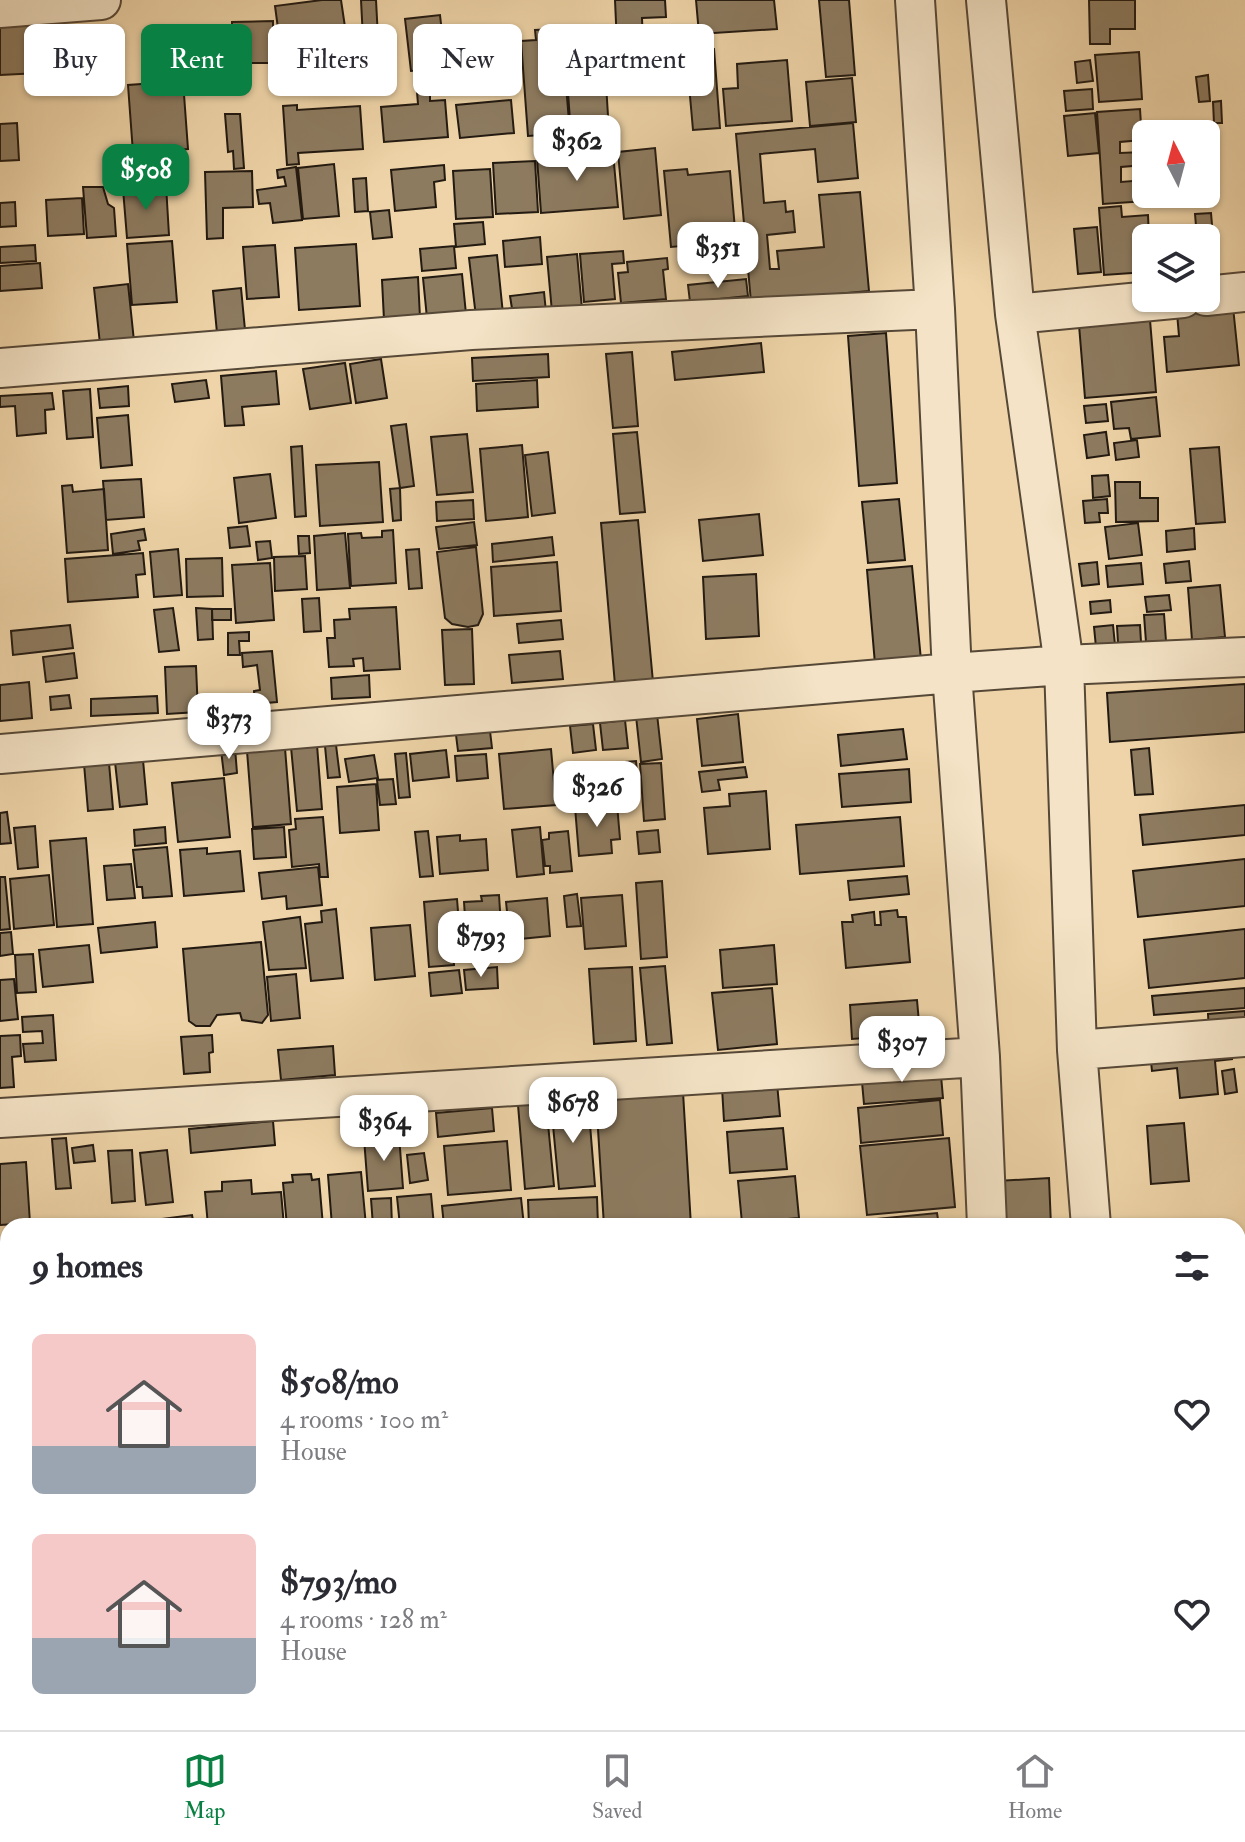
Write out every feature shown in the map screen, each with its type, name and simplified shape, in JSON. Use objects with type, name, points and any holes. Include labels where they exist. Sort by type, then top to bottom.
[{"type":"street","points":[[0,8],[101,0]]},
{"type":"street","points":[[915,0],[935,309],[952,673],[980,1057],[987,1218]]},
{"type":"street","points":[[986,0],[1015,314],[1064,665],[1077,1050],[1090,1218]]},
{"type":"street","points":[[1220,295],[1245,292]]},
{"type":"street","points":[[1015,314],[1132,303]]},
{"type":"street","points":[[0,368],[471,330],[935,309]]},
{"type":"street","points":[[0,754],[952,673],[1245,657]]},
{"type":"street","points":[[1077,1050],[1245,1037]]},
{"type":"street","points":[[0,1118],[980,1057]]},
{"type":"building","points":[[341,0],[345,24],[277,24],[275,6]]},
{"type":"building","points":[[361,0],[376,0],[377,24],[362,24]]},
{"type":"building","points":[[615,0],[665,0],[666,17],[642,18],[642,24],[616,24]]},
{"type":"building","points":[[696,0],[774,0],[777,29],[714,33],[714,24],[698,24]]},
{"type":"building","points":[[819,0],[849,0],[855,75],[826,77]]},
{"type":"building","points":[[1089,0],[1135,0],[1135,29],[1110,29],[1110,44],[1090,44]]},
{"type":"building","points":[[35,13],[36,24],[24,24],[24,74],[0,75],[0,15]]},
{"type":"building","points":[[440,15],[441,24],[413,24],[413,71],[411,71],[405,19]]},
{"type":"building","points":[[273,21],[273,24],[268,24],[268,63],[252,63],[252,24],[232,22]]},
{"type":"building","points":[[535,30],[538,30],[538,96],[567,96],[570,133],[528,136],[522,41],[536,40]]},
{"type":"building","points":[[714,49],[720,128],[693,130],[690,96],[714,96]]},
{"type":"building","points":[[1139,52],[1142,99],[1099,102],[1095,55]]},
{"type":"building","points":[[787,60],[792,121],[726,126],[723,89],[738,88],[737,64]]},
{"type":"building","points":[[1090,60],[1093,81],[1077,83],[1075,62]]},
{"type":"building","points":[[1208,75],[1210,101],[1199,102],[1196,77]]},
{"type":"building","points":[[852,78],[856,122],[810,126],[806,82]]},
{"type":"building","points":[[141,84],[141,96],[184,96],[188,149],[133,153],[128,85]]},
{"type":"building","points":[[1092,89],[1093,109],[1066,111],[1064,91]]},
{"type":"building","points":[[417,96],[430,96],[430,101],[445,100],[448,137],[384,142],[381,107],[418,104]]},
{"type":"building","points":[[568,96],[607,96],[609,132],[571,134]]},
{"type":"building","points":[[511,100],[514,133],[460,138],[456,105]]},
{"type":"building","points":[[1221,101],[1222,123],[1214,120],[1213,102]]},
{"type":"building","points":[[297,105],[297,110],[360,106],[363,149],[298,153],[299,164],[287,165],[283,106]]},
{"type":"building","points":[[1140,109],[1141,120],[1132,120],[1132,141],[1120,142],[1120,153],[1132,152],[1132,166],[1121,167],[1121,182],[1132,181],[1132,202],[1103,204],[1097,112]]},
{"type":"building","points":[[1095,113],[1099,153],[1068,156],[1064,116]]},
{"type":"building","points":[[225,114],[240,114],[244,168],[234,169],[233,151],[228,152]]},
{"type":"building","points":[[17,123],[19,160],[0,161],[0,124]]},
{"type":"building","points":[[853,123],[858,178],[818,182],[815,149],[760,154],[764,203],[785,201],[786,212],[793,211],[795,232],[767,235],[770,269],[779,269],[777,251],[824,247],[819,195],[860,192],[869,291],[751,302],[736,134]]},
{"type":"building","points":[[655,148],[661,215],[624,219],[618,152]]},
{"type":"building","points":[[613,153],[618,207],[541,213],[537,158]]},
{"type":"building","points":[[535,161],[538,212],[496,214],[493,163]]},
{"type":"building","points":[[334,164],[339,216],[303,219],[298,168]]},
{"type":"building","points":[[444,165],[445,180],[434,182],[436,207],[395,211],[391,170]]},
{"type":"building","points":[[296,167],[302,220],[273,223],[270,203],[259,204],[257,190],[286,186],[284,177],[278,178],[277,170]]},
{"type":"building","points":[[490,169],[493,217],[456,219],[453,171]]},
{"type":"building","points":[[687,169],[688,175],[730,171],[736,241],[671,247],[664,171]]},
{"type":"building","points":[[252,171],[253,207],[223,208],[223,238],[207,239],[205,172]]},
{"type":"building","points":[[366,178],[368,211],[355,212],[353,179]]},
{"type":"building","points":[[166,185],[169,235],[127,238],[123,189]]},
{"type":"building","points":[[83,187],[103,187],[108,204],[114,208],[116,236],[87,238]]},
{"type":"building","points":[[82,198],[84,234],[48,236],[46,200]]},
{"type":"building","points":[[15,202],[16,226],[0,227],[0,203]]},
{"type":"building","points":[[1121,206],[1122,217],[1148,215],[1148,224],[1132,224],[1132,273],[1104,275],[1099,208]]},
{"type":"building","points":[[389,210],[392,237],[373,239],[370,212]]},
{"type":"building","points":[[1211,213],[1212,224],[1196,224],[1195,214]]},
{"type":"building","points":[[483,222],[485,244],[456,247],[454,224]]},
{"type":"building","points":[[1097,227],[1101,272],[1078,274],[1074,229]]},
{"type":"building","points":[[540,237],[542,264],[505,267],[503,241]]},
{"type":"building","points":[[172,241],[177,302],[132,305],[127,244]]},
{"type":"building","points":[[356,244],[360,306],[299,310],[295,248]]},
{"type":"building","points":[[35,245],[36,261],[0,263],[0,247]]},
{"type":"building","points":[[275,245],[279,297],[247,299],[243,247]]},
{"type":"building","points":[[454,246],[456,268],[422,271],[420,249]]},
{"type":"building","points":[[623,251],[624,263],[612,264],[615,299],[584,302],[580,254]]},
{"type":"building","points":[[577,254],[582,309],[552,312],[547,257]]},
{"type":"building","points":[[497,255],[503,314],[476,317],[469,258]]},
{"type":"building","points":[[667,258],[668,269],[663,270],[666,299],[621,303],[618,273],[628,272],[627,262]]},
{"type":"building","points":[[40,263],[42,288],[0,291],[0,266]]},
{"type":"building","points":[[462,274],[466,314],[427,318],[423,278]]},
{"type":"building","points":[[418,277],[420,318],[384,320],[382,280]]},
{"type":"building","points":[[746,279],[748,296],[690,302],[688,285]]},
{"type":"building","points":[[128,284],[134,341],[100,344],[94,288]]},
{"type":"building","points":[[241,288],[245,330],[217,333],[213,291]]},
{"type":"building","points":[[544,292],[546,312],[513,315],[510,296]]},
{"type":"building","points":[[1233,307],[1239,365],[1167,372],[1164,337],[1179,336],[1177,313],[1220,312],[1220,308]]},
{"type":"building","points":[[1150,320],[1156,392],[1085,398],[1079,325]]},
{"type":"building","points":[[886,333],[897,483],[859,486],[848,336]]},
{"type":"building","points":[[761,343],[764,372],[675,380],[672,352]]},
{"type":"building","points":[[632,352],[638,426],[613,428],[606,354]]},
{"type":"building","points":[[548,354],[549,377],[473,381],[472,358]]},
{"type":"building","points":[[381,359],[387,398],[356,403],[350,364]]},
{"type":"building","points":[[345,363],[351,403],[310,409],[303,369]]},
{"type":"building","points":[[276,371],[279,404],[242,407],[244,425],[225,426],[221,376]]},
{"type":"building","points":[[206,380],[209,398],[175,402],[172,384]]},
{"type":"building","points":[[537,380],[538,407],[477,411],[476,384]]},
{"type":"building","points":[[128,386],[129,406],[100,408],[98,389]]},
{"type":"building","points":[[90,389],[93,437],[67,439],[63,391]]},
{"type":"building","points":[[52,393],[54,409],[45,410],[46,433],[17,436],[15,406],[0,407],[0,396]]},
{"type":"building","points":[[1156,397],[1160,436],[1131,439],[1129,428],[1114,429],[1111,402]]},
{"type":"building","points":[[1106,404],[1108,421],[1086,423],[1084,406]]},
{"type":"building","points":[[128,415],[132,465],[101,468],[97,418]]},
{"type":"building","points":[[406,424],[414,486],[400,488],[391,426]]},
{"type":"building","points":[[637,432],[645,512],[620,514],[613,434]]},
{"type":"building","points":[[1106,432],[1109,455],[1087,458],[1084,435]]},
{"type":"building","points":[[467,434],[473,492],[437,495],[431,437]]},
{"type":"building","points":[[1137,440],[1139,457],[1116,460],[1114,443]]},
{"type":"building","points":[[522,445],[528,517],[486,521],[480,449]]},
{"type":"building","points":[[302,446],[306,516],[295,517],[291,447]]},
{"type":"building","points":[[1219,447],[1225,522],[1196,524],[1190,449]]},
{"type":"building","points":[[548,452],[555,513],[532,516],[525,455]]},
{"type":"building","points":[[379,462],[383,522],[320,526],[316,465]]},
{"type":"building","points":[[270,474],[276,518],[239,523],[234,478]]},
{"type":"building","points":[[1108,475],[1110,496],[1093,498],[1092,476]]},
{"type":"building","points":[[141,479],[144,517],[106,520],[103,481]]},
{"type":"building","points":[[1115,482],[1140,482],[1140,498],[1158,498],[1158,521],[1116,522]]},
{"type":"building","points":[[72,485],[73,492],[104,489],[108,550],[67,553],[62,486]]},
{"type":"building","points":[[400,488],[401,520],[393,521],[390,489]]},
{"type":"building","points":[[899,499],[905,560],[868,563],[862,502]]},
{"type":"building","points":[[1107,499],[1108,513],[1099,513],[1100,522],[1085,523],[1083,501]]},
{"type":"building","points":[[473,500],[474,519],[437,521],[436,502]]},
{"type":"building","points":[[759,514],[763,555],[703,561],[699,520]]},
{"type":"building","points":[[638,520],[653,682],[615,685],[601,523]]},
{"type":"building","points":[[474,522],[477,545],[439,549],[436,527]]},
{"type":"building","points":[[1138,523],[1142,555],[1109,559],[1105,527]]},
{"type":"building","points":[[247,526],[250,546],[230,548],[228,528]]},
{"type":"building","points":[[1194,528],[1195,549],[1167,552],[1166,531]]},
{"type":"building","points":[[144,529],[146,540],[138,541],[140,550],[113,554],[111,534]]},
{"type":"building","points":[[393,530],[396,583],[351,586],[348,534],[361,533],[362,538],[382,537],[382,531]]},
{"type":"building","points":[[345,533],[350,588],[317,590],[314,536]]},
{"type":"building","points":[[298,536],[309,536],[310,553],[299,554]]},
{"type":"building","points":[[552,537],[554,555],[493,562],[492,544]]},
{"type":"building","points":[[270,541],[272,558],[258,560],[256,542]]},
{"type":"building","points":[[476,547],[483,614],[478,625],[452,624],[445,618],[437,552]]},
{"type":"building","points":[[178,549],[182,595],[154,597],[150,552]]},
{"type":"building","points":[[419,549],[422,588],[409,589],[406,550]]},
{"type":"building","points":[[143,553],[145,574],[136,575],[138,597],[68,602],[65,559]]},
{"type":"building","points":[[305,556],[307,589],[275,591],[274,557]]},
{"type":"building","points":[[222,558],[223,596],[187,597],[186,559]]},
{"type":"building","points":[[1189,561],[1191,581],[1166,583],[1164,564]]},
{"type":"building","points":[[557,562],[561,611],[494,616],[491,567]]},
{"type":"building","points":[[1097,562],[1099,584],[1082,586],[1079,564]]},
{"type":"building","points":[[270,563],[274,620],[236,623],[232,565]]},
{"type":"building","points":[[1141,563],[1143,584],[1108,587],[1106,566]]},
{"type":"building","points":[[912,566],[921,660],[875,664],[867,570]]},
{"type":"building","points":[[756,574],[759,636],[706,639],[703,577]]},
{"type":"building","points":[[1220,585],[1225,637],[1192,640],[1188,588]]},
{"type":"building","points":[[1169,595],[1171,610],[1147,612],[1145,597]]},
{"type":"building","points":[[319,598],[321,631],[304,632],[302,599]]},
{"type":"building","points":[[1110,600],[1111,612],[1091,614],[1090,602]]},
{"type":"building","points":[[396,607],[400,669],[364,671],[363,658],[353,659],[354,666],[329,667],[327,638],[335,638],[334,620],[350,619],[349,609]]},
{"type":"building","points":[[173,608],[179,650],[159,652],[154,610]]},
{"type":"building","points":[[196,608],[212,609],[213,639],[198,640]]},
{"type":"building","points":[[212,609],[231,609],[231,620],[212,620]]},
{"type":"building","points":[[1164,614],[1166,641],[1146,642],[1144,615]]},
{"type":"building","points":[[561,620],[563,639],[519,643],[517,624]]},
{"type":"building","points":[[70,625],[73,648],[13,655],[11,631]]},
{"type":"building","points":[[1113,625],[1115,645],[1096,647],[1094,627]]},
{"type":"building","points":[[1140,625],[1141,642],[1118,643],[1117,626]]},
{"type":"building","points":[[472,629],[474,684],[445,685],[442,630]]},
{"type":"building","points":[[249,632],[249,641],[239,641],[240,655],[228,655],[228,633]]},
{"type":"building","points":[[272,651],[277,702],[255,704],[254,691],[260,690],[257,665],[243,667],[242,653]]},
{"type":"building","points":[[560,651],[563,679],[512,683],[509,655]]},
{"type":"building","points":[[74,653],[77,678],[46,682],[43,657]]},
{"type":"building","points":[[196,666],[198,712],[167,714],[165,667]]},
{"type":"building","points":[[369,675],[370,697],[332,699],[331,678]]},
{"type":"building","points":[[29,682],[32,718],[0,721],[0,685]]},
{"type":"building","points":[[1245,684],[1245,732],[1110,742],[1107,693]]},
{"type":"building","points":[[69,695],[71,708],[51,710],[50,697]]},
{"type":"building","points":[[157,696],[158,713],[91,716],[91,699]]},
{"type":"building","points":[[657,714],[662,759],[641,762],[636,716]]},
{"type":"building","points":[[738,714],[743,762],[702,766],[697,719]]},
{"type":"building","points":[[625,720],[628,748],[603,750],[600,723]]},
{"type":"building","points":[[593,724],[596,750],[573,753],[570,726]]},
{"type":"building","points":[[903,729],[907,759],[841,766],[838,735]]},
{"type":"building","points":[[490,731],[492,748],[458,751],[456,735]]},
{"type":"building","points":[[317,745],[322,809],[297,811],[291,747]]},
{"type":"building","points":[[336,745],[340,777],[328,778],[325,746]]},
{"type":"building","points":[[235,748],[237,773],[224,775],[221,750]]},
{"type":"building","points":[[285,748],[291,824],[253,827],[247,751]]},
{"type":"building","points":[[1149,748],[1153,794],[1135,795],[1131,750]]},
{"type":"building","points":[[551,749],[556,805],[504,809],[499,754]]},
{"type":"building","points":[[446,750],[449,777],[413,781],[410,754]]},
{"type":"building","points":[[406,753],[410,797],[399,798],[395,754]]},
{"type":"building","points":[[486,754],[488,778],[457,781],[455,756]]},
{"type":"building","points":[[374,755],[378,778],[349,782],[345,759]]},
{"type":"building","points":[[143,760],[147,804],[120,807],[115,762]]},
{"type":"building","points":[[636,761],[639,797],[576,801],[574,766]]},
{"type":"building","points":[[109,763],[113,809],[88,811],[84,764]]},
{"type":"building","points":[[661,763],[665,819],[644,821],[640,764]]},
{"type":"building","points":[[745,767],[747,777],[718,780],[720,790],[702,792],[699,772]]},
{"type":"building","points":[[909,769],[911,802],[842,807],[839,774]]},
{"type":"building","points":[[224,778],[230,837],[178,842],[172,783]]},
{"type":"building","points":[[393,779],[396,804],[380,805],[377,780]]},
{"type":"building","points":[[376,784],[379,830],[340,833],[337,787]]},
{"type":"building","points":[[766,791],[770,849],[708,854],[704,808],[730,806],[729,794]]},
{"type":"building","points":[[617,804],[620,839],[611,840],[612,853],[579,856],[575,807]]},
{"type":"building","points":[[1245,805],[1245,835],[1143,845],[1140,815]]},
{"type":"building","points":[[7,812],[11,843],[0,844],[0,813]]},
{"type":"building","points":[[323,817],[328,877],[320,877],[319,864],[292,867],[289,830],[296,829],[295,819]]},
{"type":"building","points":[[900,817],[904,866],[800,874],[796,825]]},
{"type":"building","points":[[35,826],[38,867],[18,869],[14,828]]},
{"type":"building","points":[[165,827],[166,843],[135,846],[134,830]]},
{"type":"building","points":[[284,827],[286,857],[254,859],[252,829]]},
{"type":"building","points":[[540,827],[544,874],[517,877],[512,830]]},
{"type":"building","points":[[658,830],[660,852],[639,854],[637,832]]},
{"type":"building","points":[[428,831],[433,876],[420,877],[415,832]]},
{"type":"building","points":[[568,831],[572,871],[550,873],[550,866],[545,866],[542,840],[549,839],[549,833]]},
{"type":"building","points":[[460,835],[460,841],[486,839],[488,870],[440,874],[437,837]]},
{"type":"building","points":[[86,838],[93,924],[57,927],[50,841]]},
{"type":"building","points":[[167,847],[172,896],[143,898],[142,887],[137,887],[133,850]]},
{"type":"building","points":[[207,848],[207,854],[240,851],[244,891],[184,896],[180,850]]},
{"type":"building","points":[[1245,859],[1245,906],[1138,917],[1133,871]]},
{"type":"building","points":[[131,864],[135,898],[107,900],[104,866]]},
{"type":"building","points":[[318,867],[322,905],[287,909],[286,896],[262,899],[259,873]]},
{"type":"building","points":[[49,875],[54,925],[14,929],[10,879]]},
{"type":"building","points":[[907,876],[909,894],[850,900],[848,881]]},
{"type":"building","points":[[0,877],[5,877],[10,929],[0,930]]},
{"type":"building","points":[[662,881],[667,957],[641,959],[636,883]]},
{"type":"building","points":[[577,894],[581,926],[567,927],[564,896]]},
{"type":"building","points":[[499,895],[503,958],[468,961],[464,902],[482,901],[481,896]]},
{"type":"building","points":[[622,895],[626,946],[585,949],[581,898]]},
{"type":"building","points":[[547,898],[550,936],[510,940],[506,902]]},
{"type":"building","points":[[457,899],[460,936],[452,937],[454,965],[429,967],[424,902]]},
{"type":"building","points":[[336,909],[343,978],[311,981],[305,924],[322,922],[321,911]]},
{"type":"building","points":[[897,910],[898,917],[906,917],[910,962],[846,968],[842,922],[853,922],[852,915],[874,912],[875,925],[881,925],[880,912]]},
{"type":"building","points":[[300,917],[306,968],[269,970],[263,922]]},
{"type":"building","points":[[155,922],[157,947],[101,953],[98,928]]},
{"type":"building","points":[[410,925],[415,976],[375,980],[371,928]]},
{"type":"building","points":[[1245,929],[1245,978],[1149,988],[1144,940]]},
{"type":"building","points":[[11,932],[13,954],[0,956],[0,933]]},
{"type":"building","points":[[261,942],[268,1015],[262,1023],[242,1020],[240,1013],[217,1015],[210,1026],[196,1026],[189,1021],[183,949]]},
{"type":"building","points":[[89,945],[93,982],[43,987],[39,950]]},
{"type":"building","points":[[774,945],[777,984],[723,988],[720,950]]},
{"type":"building","points":[[33,954],[36,992],[17,993],[15,955]]},
{"type":"building","points":[[665,966],[672,1043],[647,1045],[640,968]]},
{"type":"building","points":[[497,967],[498,988],[466,990],[464,970]]},
{"type":"building","points":[[632,967],[636,1041],[594,1044],[589,969]]},
{"type":"building","points":[[459,970],[462,993],[431,996],[429,973]]},
{"type":"building","points":[[296,974],[300,1018],[271,1021],[267,977]]},
{"type":"building","points":[[14,979],[18,1019],[0,1021],[0,980]]},
{"type":"building","points":[[772,988],[777,1044],[718,1050],[712,993]]},
{"type":"building","points":[[1245,988],[1245,1008],[1154,1015],[1152,996]]},
{"type":"building","points":[[917,1000],[920,1034],[852,1039],[850,1005]]},
{"type":"building","points":[[1245,1011],[1245,1029],[1209,1031],[1208,1014]]},
{"type":"building","points":[[53,1015],[56,1060],[25,1062],[23,1044],[43,1043],[42,1031],[23,1032],[22,1017]]},
{"type":"building","points":[[20,1035],[21,1056],[12,1057],[14,1087],[0,1088],[0,1036]]},
{"type":"building","points":[[212,1035],[210,1072],[184,1074],[181,1037]]},
{"type":"building","points":[[1231,1045],[1232,1059],[1215,1061],[1218,1094],[1180,1098],[1177,1068],[1152,1071],[1150,1053]]},
{"type":"building","points":[[333,1046],[335,1075],[281,1080],[278,1050]]},
{"type":"building","points":[[940,1064],[943,1098],[864,1104],[861,1071]]},
{"type":"building","points":[[1234,1069],[1237,1092],[1225,1094],[1222,1071]]},
{"type":"building","points":[[777,1083],[780,1116],[724,1121],[722,1088]]},
{"type":"building","points":[[683,1092],[691,1218],[604,1218],[596,1097]]},
{"type":"building","points":[[588,1100],[595,1186],[559,1189],[551,1104]]},
{"type":"building","points":[[940,1100],[943,1135],[861,1143],[858,1108]]},
{"type":"building","points":[[546,1103],[554,1186],[525,1189],[518,1105]]},
{"type":"building","points":[[492,1108],[494,1131],[438,1137],[436,1113]]},
{"type":"building","points":[[423,1112],[425,1131],[397,1134],[395,1115]]},
{"type":"building","points":[[273,1121],[275,1145],[191,1153],[189,1129]]},
{"type":"building","points":[[1184,1123],[1189,1181],[1151,1184],[1147,1126]]},
{"type":"building","points":[[783,1128],[787,1169],[730,1173],[727,1132]]},
{"type":"building","points":[[399,1135],[403,1188],[368,1191],[364,1138]]},
{"type":"building","points":[[66,1138],[71,1188],[56,1189],[52,1139]]},
{"type":"building","points":[[949,1138],[955,1207],[867,1215],[860,1146]]},
{"type":"building","points":[[507,1141],[511,1190],[448,1195],[444,1146]]},
{"type":"building","points":[[93,1145],[95,1161],[74,1163],[72,1148]]},
{"type":"building","points":[[132,1150],[135,1201],[112,1203],[108,1151]]},
{"type":"building","points":[[167,1150],[173,1202],[146,1205],[140,1153]]},
{"type":"building","points":[[424,1153],[428,1180],[410,1183],[407,1155]]},
{"type":"building","points":[[26,1162],[30,1218],[0,1218],[0,1164]]},
{"type":"building","points":[[361,1172],[365,1218],[331,1218],[328,1175]]},
{"type":"building","points":[[311,1174],[312,1180],[319,1179],[322,1218],[286,1218],[283,1183],[293,1182],[292,1175]]},
{"type":"building","points":[[795,1176],[799,1218],[742,1218],[738,1181]]},
{"type":"building","points":[[1049,1178],[1051,1218],[999,1218],[997,1181]]},
{"type":"building","points":[[251,1180],[252,1194],[281,1192],[283,1218],[207,1218],[205,1192],[222,1191],[222,1182]]},
{"type":"building","points":[[431,1194],[433,1218],[399,1218],[397,1197]]},
{"type":"building","points":[[597,1197],[598,1218],[529,1218],[528,1200]]},
{"type":"building","points":[[391,1198],[392,1218],[372,1218],[371,1199]]},
{"type":"building","points":[[521,1198],[523,1218],[443,1218],[442,1206]]},
{"type":"building","points":[[937,1213],[938,1218],[886,1218]]}]
